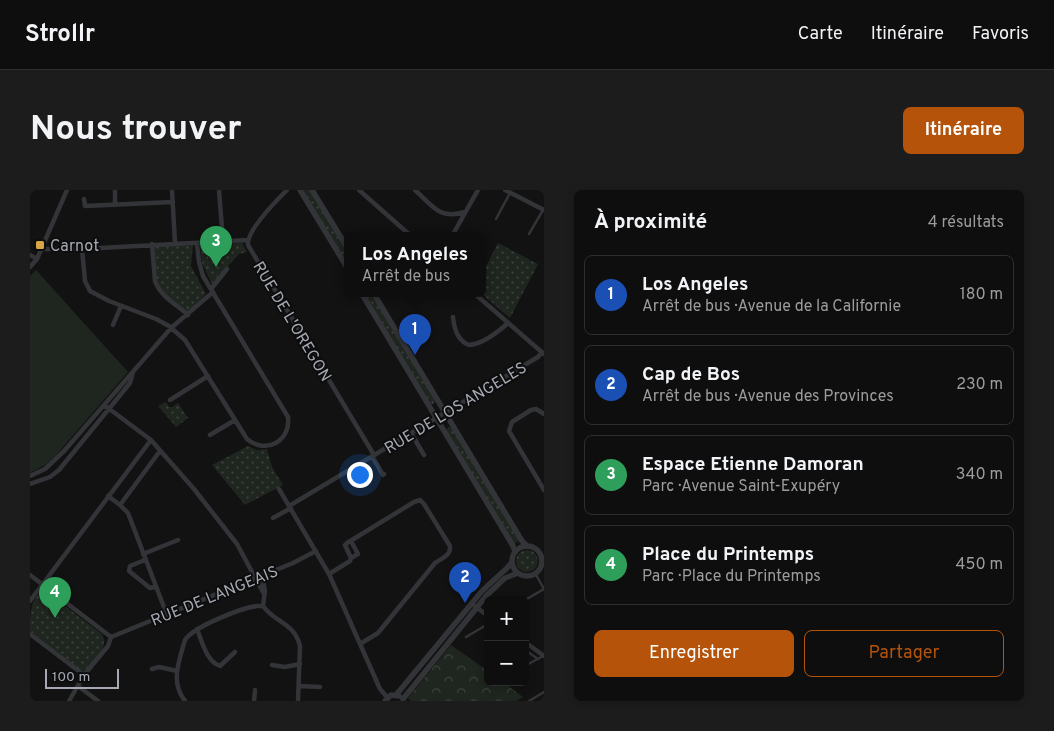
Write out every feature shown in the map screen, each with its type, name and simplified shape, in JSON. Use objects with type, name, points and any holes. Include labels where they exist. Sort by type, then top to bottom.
[{"type":"street","points":[[30,267],[37,259],[67,190]]},
{"type":"street","points":[[114,190],[115,205]]},
{"type":"street","points":[[172,190],[175,244]]},
{"type":"street","points":[[220,190],[223,242]]},
{"type":"street","name":"RUE DE L'OREGON","points":[[287,190],[252,231],[248,240],[250,248],[384,474]]},
{"type":"street","points":[[300,190],[344,262]]},
{"type":"street","points":[[312,190],[344,243]]},
{"type":"street","points":[[359,190],[406,232]]},
{"type":"street","points":[[415,190],[443,214],[451,216],[465,212]]},
{"type":"street","points":[[454,232],[478,190]]},
{"type":"street","points":[[508,191],[544,210]]},
{"type":"street","points":[[84,199],[84,206],[173,202]]},
{"type":"street","points":[[41,249],[82,249],[248,240]]},
{"type":"street","points":[[82,249],[84,274],[88,287],[99,297],[150,316],[171,328],[190,346],[250,441],[258,445],[267,446],[280,441],[288,430],[289,423],[285,410],[200,269],[197,243]]},
{"type":"street","points":[[152,244],[157,286],[163,295],[188,315]]},
{"type":"street","points":[[30,255],[37,259]]},
{"type":"street","points":[[37,481],[32,475],[50,464],[64,451],[171,328],[188,315],[212,290],[227,270]]},
{"type":"street","points":[[364,297],[515,552]]},
{"type":"street","points":[[376,297],[522,541],[527,546]]},
{"type":"street","points":[[478,297],[543,353]]},
{"type":"street","points":[[113,325],[121,306]]},
{"type":"street","points":[[453,317],[454,327],[461,339],[469,345],[476,344],[508,323]]},
{"type":"street","name":"RUE DE LOS ANGELES","points":[[273,518],[543,353]]},
{"type":"street","points":[[30,484],[56,473],[130,383],[133,371]]},
{"type":"street","points":[[170,400],[208,376]]},
{"type":"street","points":[[104,404],[151,440],[194,489],[237,544],[264,594]]},
{"type":"street","points":[[544,414],[536,409],[531,410],[512,422],[509,430],[544,490]]},
{"type":"street","points":[[210,435],[235,420]]},
{"type":"street","points":[[411,433],[424,455]]},
{"type":"street","points":[[30,601],[151,440]]},
{"type":"street","points":[[64,451],[70,456]]},
{"type":"street","points":[[120,504],[160,451]]},
{"type":"street","points":[[279,489],[329,574],[380,690],[386,699],[396,694],[474,606],[497,584],[511,575],[518,573],[528,576],[535,573],[543,563],[541,551],[527,546],[521,547],[515,552],[512,562],[492,581],[474,606],[403,700],[396,694]]},
{"type":"street","points":[[108,496],[120,504],[128,514],[167,615]]},
{"type":"street","points":[[351,558],[345,545],[420,500],[450,546],[448,555],[435,563],[378,633],[360,644]]},
{"type":"street","points":[[155,586],[150,588],[129,571],[130,566],[178,540]]},
{"type":"street","points":[[329,574],[358,554],[351,541]]},
{"type":"street","name":"RUE DE LANGEAIS","points":[[111,637],[256,578],[316,551]]},
{"type":"street","points":[[512,562],[518,573]]},
{"type":"street","points":[[30,575],[111,637],[108,646],[84,675],[68,701]]},
{"type":"street","points":[[262,575],[265,591],[262,606],[294,632],[300,646],[298,701]]},
{"type":"street","points":[[185,701],[176,681],[177,671],[188,634],[251,606],[262,606]]},
{"type":"street","points":[[474,606],[484,613]]},
{"type":"street","points":[[197,629],[208,655],[216,665],[220,666],[235,652]]},
{"type":"street","points":[[30,634],[84,675]]},
{"type":"street","points":[[529,645],[544,656]]},
{"type":"street","points":[[272,665],[285,667],[300,664]]},
{"type":"street","points":[[152,669],[159,667],[177,671]]},
{"type":"street","points":[[78,686],[98,701]]},
{"type":"street","points":[[299,686],[320,687]]},
{"type":"street","points":[[254,701],[255,690]]},
{"type":"lane","points":[[496,219],[508,191]]},
{"type":"lane","points":[[529,234],[544,210]]},
{"type":"lane","points":[[529,598],[544,589],[535,573]]},
{"type":"lane","points":[[466,637],[484,626]]},
{"type":"lane","points":[[529,653],[538,659]]},
{"type":"lane","points":[[529,664],[544,656]]},
{"type":"lane","points":[[529,701],[544,692]]},
{"type":"green space","points":[[303,190],[310,190],[344,248],[344,260]]},
{"type":"green space","points":[[242,243],[247,252],[239,254],[212,284],[202,263],[200,246]]},
{"type":"green space","points":[[498,243],[538,264],[510,318],[486,297],[486,266]]},
{"type":"green space","points":[[193,245],[191,266],[206,294],[186,313],[165,294],[156,281],[153,247]]},
{"type":"green space","points":[[36,270],[128,372],[56,455],[45,465],[30,473],[30,276]]},
{"type":"green space","points":[[366,297],[374,297],[436,401],[431,404]]},
{"type":"green space","points":[[166,402],[169,407],[178,403],[188,418],[176,427],[158,406]]},
{"type":"green space","points":[[449,427],[452,428],[519,541],[514,544],[446,430]]},
{"type":"green space","points":[[248,446],[257,450],[267,449],[272,467],[283,485],[245,505],[212,465]]},
{"type":"green space","points":[[527,550],[535,553],[538,561],[535,569],[527,572],[519,569],[516,561],[519,553]]},
{"type":"green space","points":[[42,591],[45,591],[102,634],[104,639],[103,648],[88,669],[80,670],[30,631],[33,603]]},
{"type":"green space","points":[[451,645],[484,668],[484,686],[508,686],[523,697],[516,701],[411,701],[408,698]]},
{"type":"place","name":"Carnot","points":[[40,245]]},
{"type":"place","name":"Espace Etienne Damoran","points":[[216,267]]},
{"type":"place","name":"Los Angeles","points":[[415,355]]},
{"type":"place","name":"Cap de Bos","points":[[465,603]]},
{"type":"place","name":"Place du Printemps","points":[[55,618]]}]
